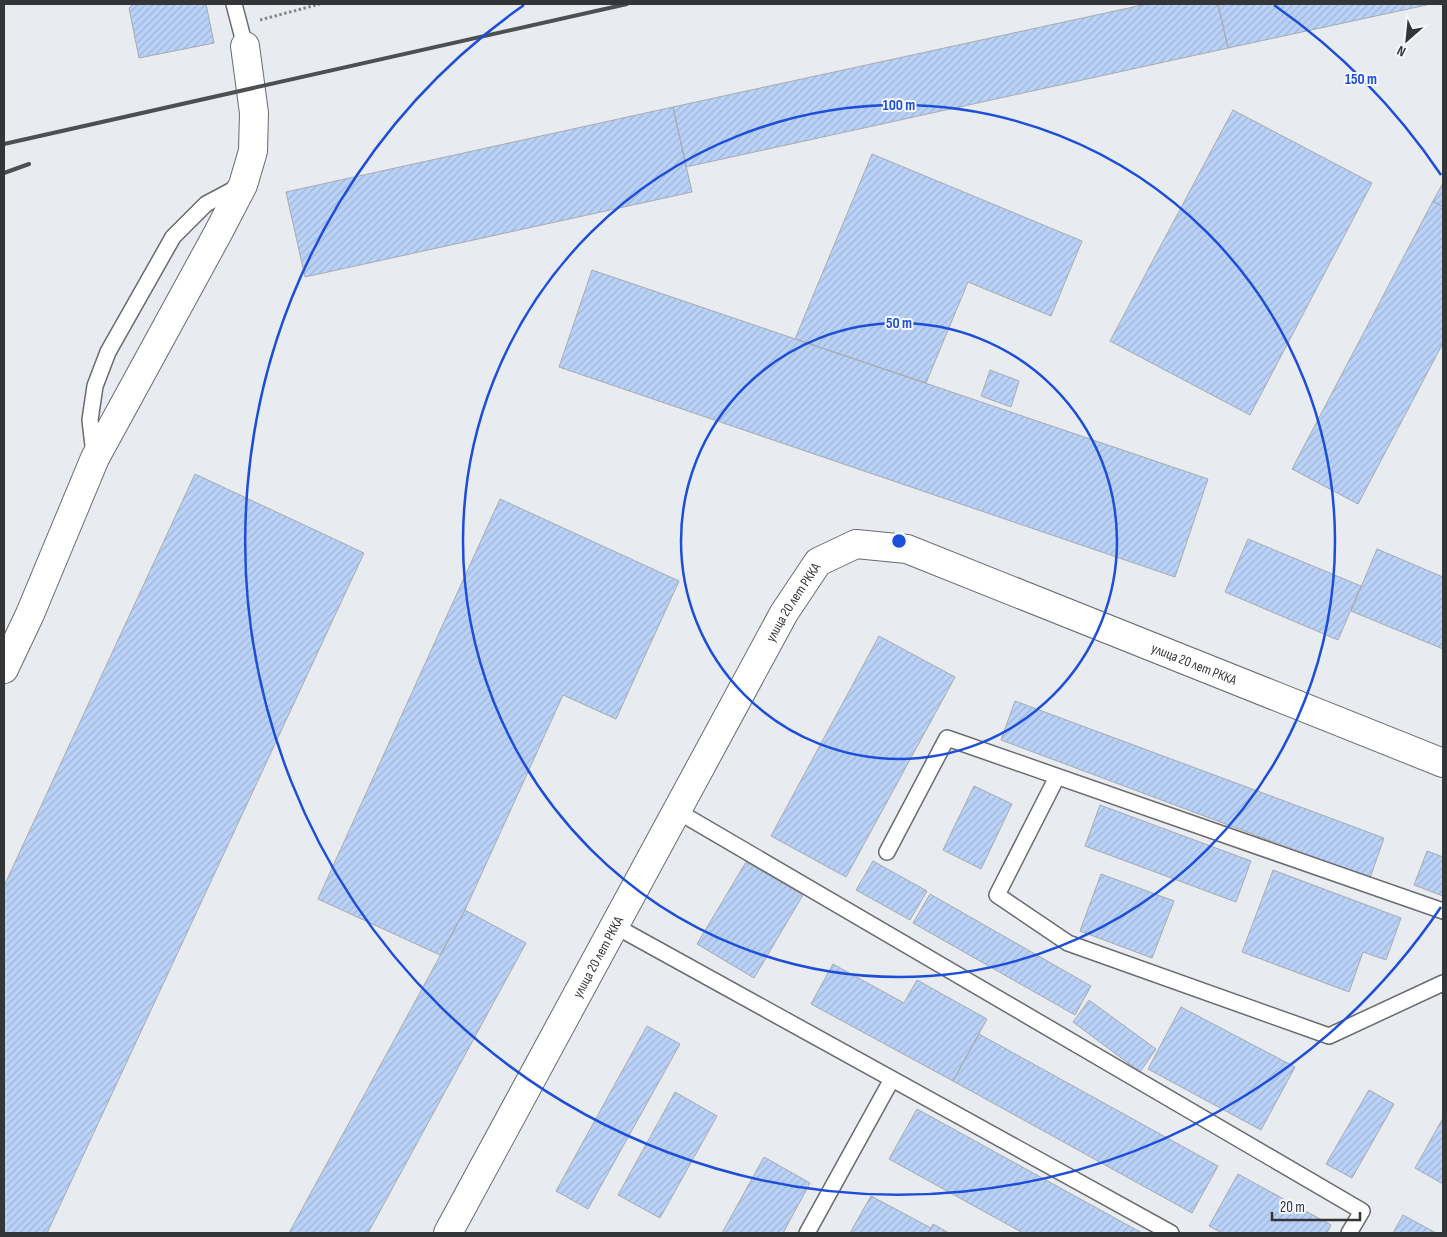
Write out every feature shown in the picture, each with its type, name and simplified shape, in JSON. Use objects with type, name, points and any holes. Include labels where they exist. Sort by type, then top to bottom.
[{"type":"main road","points":[[4,669],[30,614],[95,458],[243,185],[253,151],[254,113],[242,36]]},
{"type":"main road","name":"улица 20 лет РККА","points":[[448,1233],[784,613],[818,562],[856,544],[908,549],[1443,763]]},
{"type":"lane","points":[[234,4],[242,36]]},
{"type":"lane","points":[[95,458],[90,420],[95,386],[108,352],[173,238],[206,204],[243,185]]},
{"type":"lane","points":[[888,852],[947,738],[1443,911]]},
{"type":"lane","points":[[1057,777],[997,895],[1068,943],[1329,1036],[1443,983]]},
{"type":"lane","points":[[677,811],[1362,1210],[1349,1233]]},
{"type":"lane","points":[[615,926],[1171,1233]]},
{"type":"lane","points":[[807,1233],[892,1079]]},
{"type":"path","points":[[242,36],[320,4]]},
{"type":"building","points":[[133,4],[206,4],[214,43],[139,58],[129,8]]},
{"type":"building","points":[[1147,4],[1218,4],[1228,48],[686,167],[673,107]]},
{"type":"building","points":[[1218,4],[1431,4],[1228,48]]},
{"type":"building","points":[[673,107],[692,192],[305,277],[286,192]]},
{"type":"building","points":[[1233,110],[1372,183],[1250,415],[1110,341]]},
{"type":"building","points":[[872,154],[1082,241],[1051,316],[968,282],[926,383],[795,339]]},
{"type":"building","points":[[1443,183],[1443,207],[1433,201]]},
{"type":"building","points":[[1433,201],[1443,207],[1443,343],[1358,504],[1292,469]]},
{"type":"building","points":[[592,270],[1208,479],[1175,577],[559,367]]},
{"type":"building","points":[[990,370],[1019,381],[1011,407],[981,396]]},
{"type":"building","points":[[195,474],[364,553],[47,1233],[4,1233],[4,886]]},
{"type":"building","points":[[500,499],[679,581],[616,719],[563,695],[465,910],[440,955],[318,899]]},
{"type":"building","points":[[1248,539],[1361,586],[1338,640],[1225,592]]},
{"type":"building","points":[[1377,549],[1443,577],[1443,649],[1351,611]]},
{"type":"building","points":[[879,636],[955,677],[846,877],[771,836]]},
{"type":"building","points":[[1015,701],[1384,838],[1370,878],[1001,740]]},
{"type":"building","points":[[974,786],[1012,804],[981,869],[943,850]]},
{"type":"building","points":[[1100,805],[1251,861],[1236,902],[1085,846]]},
{"type":"building","points":[[1427,851],[1443,857],[1443,896],[1414,885]]},
{"type":"building","points":[[873,861],[927,891],[910,920],[856,890]]},
{"type":"building","points":[[746,862],[803,895],[754,978],[697,944]]},
{"type":"building","points":[[1273,870],[1401,918],[1386,960],[1363,952],[1349,992],[1242,952]]},
{"type":"building","points":[[1101,874],[1174,901],[1152,958],[1080,931]]},
{"type":"building","points":[[930,894],[1091,986],[1075,1015],[913,923]]},
{"type":"building","points":[[465,910],[526,943],[368,1233],[289,1233]]},
{"type":"building","points":[[833,964],[904,1003],[917,980],[987,1019],[953,1081],[811,1004]]},
{"type":"building","points":[[1089,1000],[1156,1049],[1140,1072],[1073,1022]]},
{"type":"building","points":[[1181,1007],[1295,1067],[1261,1130],[1148,1069]]},
{"type":"building","points":[[647,1026],[680,1044],[588,1209],[556,1191]]},
{"type":"building","points":[[979,1034],[1218,1166],[1192,1213],[953,1081]]},
{"type":"building","points":[[1369,1090],[1394,1104],[1352,1178],[1326,1164]]},
{"type":"building","points":[[675,1092],[717,1116],[660,1218],[618,1195]]},
{"type":"building","points":[[917,1109],[1142,1233],[1023,1233],[889,1159]]},
{"type":"building","points":[[1443,1118],[1443,1184],[1415,1168]]},
{"type":"building","points":[[764,1157],[810,1183],[783,1233],[722,1233]]},
{"type":"building","points":[[1238,1174],[1331,1225],[1327,1233],[1222,1233],[1209,1226]]},
{"type":"building","points":[[871,1196],[931,1228],[928,1233],[850,1233]]},
{"type":"building","points":[[1403,1215],[1436,1233],[1393,1233]]},
{"type":"building","points":[[933,1224],[949,1233],[928,1233]]},
{"type":"railway","points":[[4,144],[627,4]]},
{"type":"railway","points":[[4,173],[29,164]]}]
